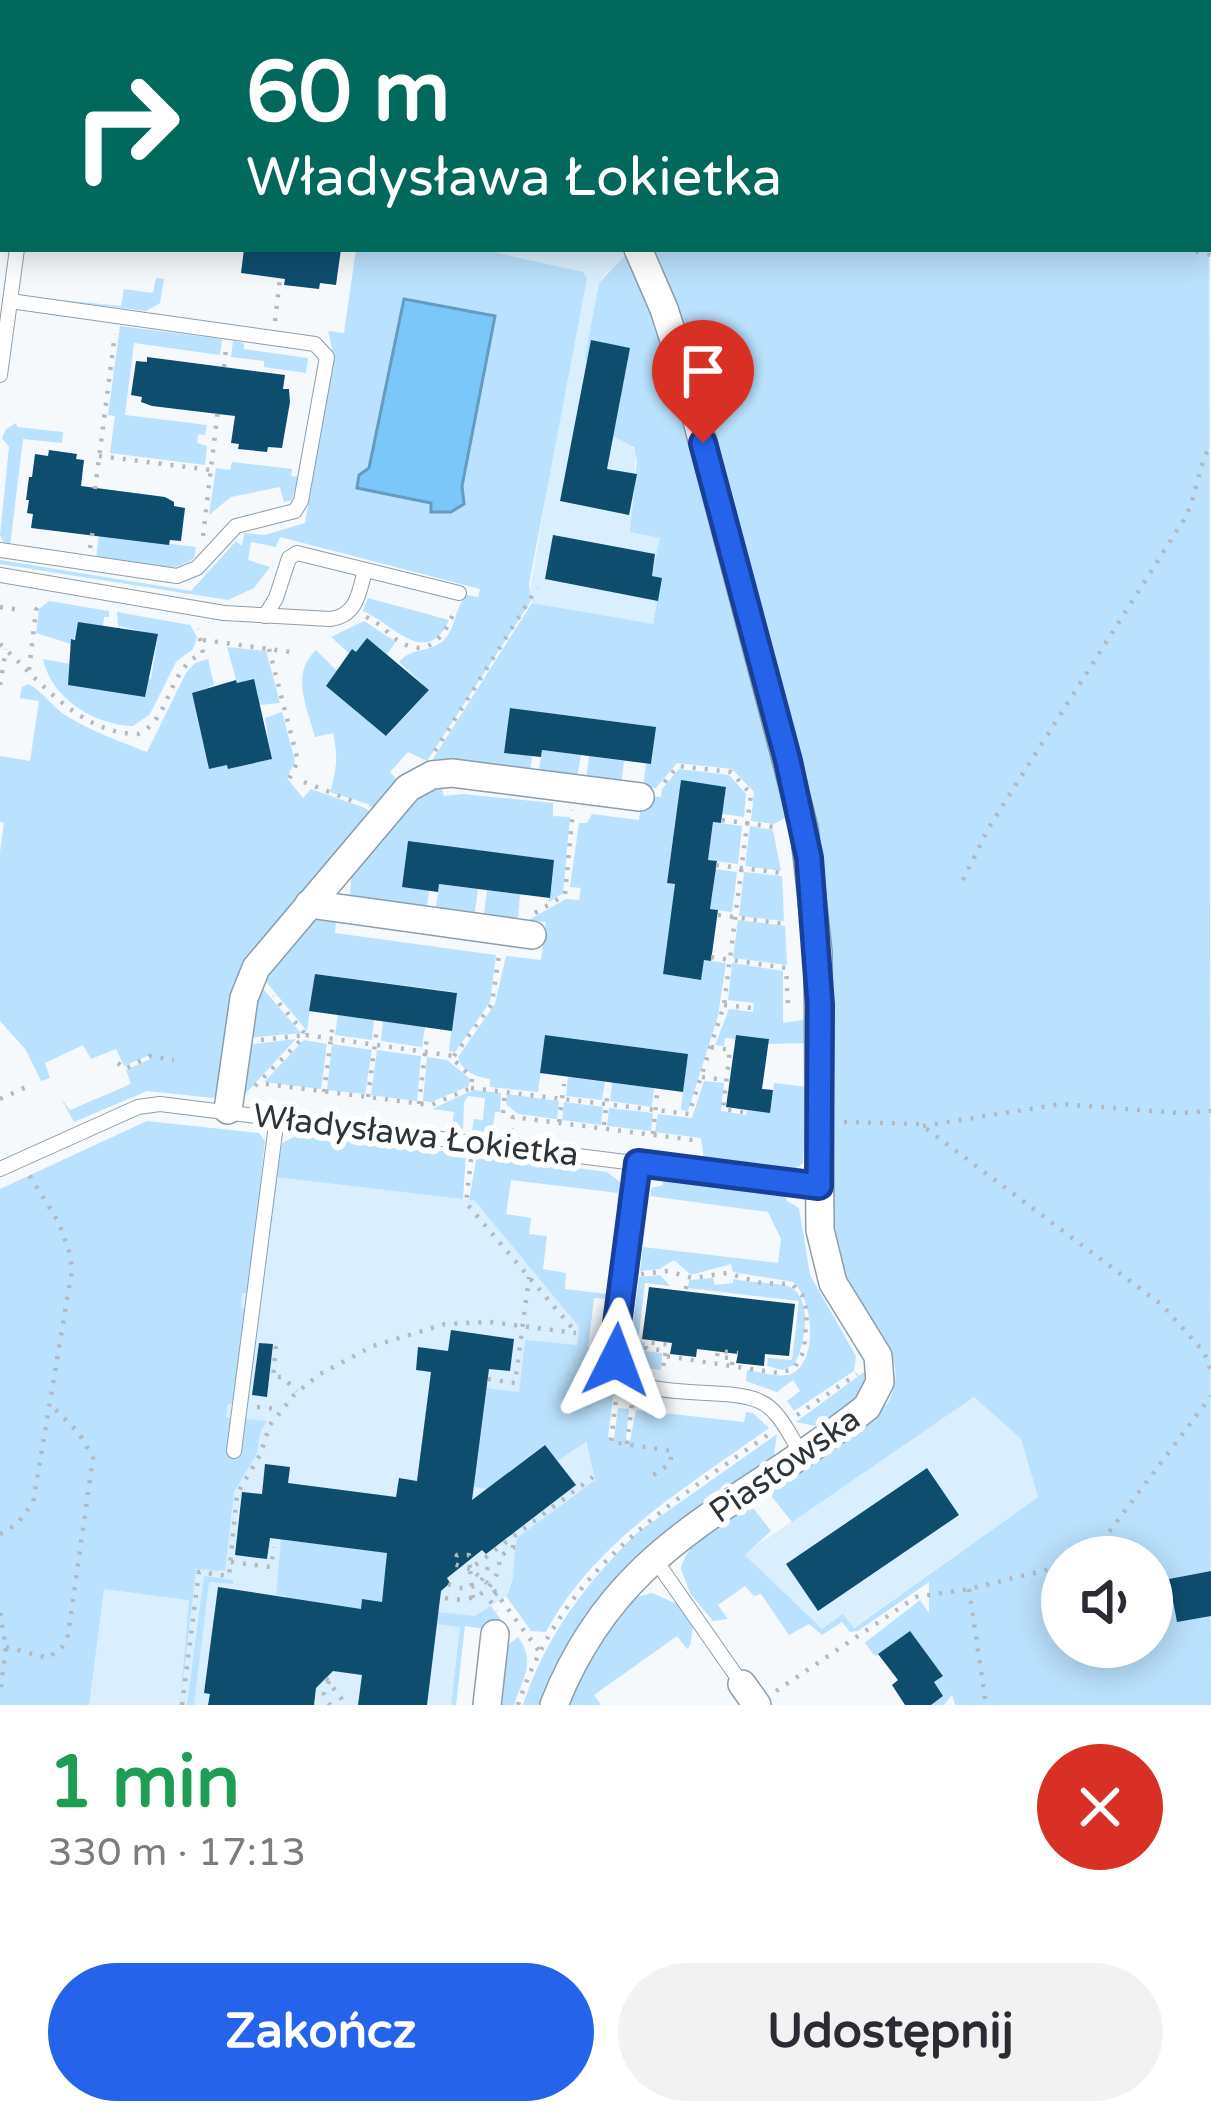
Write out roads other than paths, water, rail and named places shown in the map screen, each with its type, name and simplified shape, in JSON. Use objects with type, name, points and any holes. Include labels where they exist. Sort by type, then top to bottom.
[{"type":"street","points":[[639,252],[674,339],[801,814],[817,932],[819,1186]]},
{"type":"street","points":[[236,1111],[237,1043],[244,998],[254,973],[407,788],[423,778],[460,773],[648,795]]},
{"type":"street","points":[[309,904],[532,935]]},
{"type":"street","name":"Piastowska","points":[[554,1705],[594,1624],[622,1588],[654,1558],[867,1407],[878,1390],[881,1373],[874,1346],[841,1298],[826,1264],[819,1186]]},
{"type":"street","points":[[487,1705],[494,1619]]},
{"type":"lane","points":[[0,375],[17,252]]},
{"type":"lane","points":[[0,550],[167,577],[200,566],[236,526],[291,513],[301,501],[327,357],[315,344],[10,301]]},
{"type":"lane","points":[[265,616],[292,555],[459,593]]},
{"type":"lane","points":[[0,575],[224,614],[330,620],[344,616],[355,605],[365,570]]},
{"type":"lane","name":"Władysława Łokietka","points":[[0,1169],[138,1107],[170,1104],[819,1186]]},
{"type":"lane","points":[[234,1450],[277,1117]]},
{"type":"lane","points":[[638,1163],[615,1339],[620,1370],[643,1384],[758,1400],[783,1425],[801,1453]]},
{"type":"lane","points":[[654,1558],[752,1698]]},
{"type":"water","points":[[404,299],[495,316],[462,486],[464,504],[451,512],[431,512],[431,503],[357,488],[359,475],[369,468]]}]
